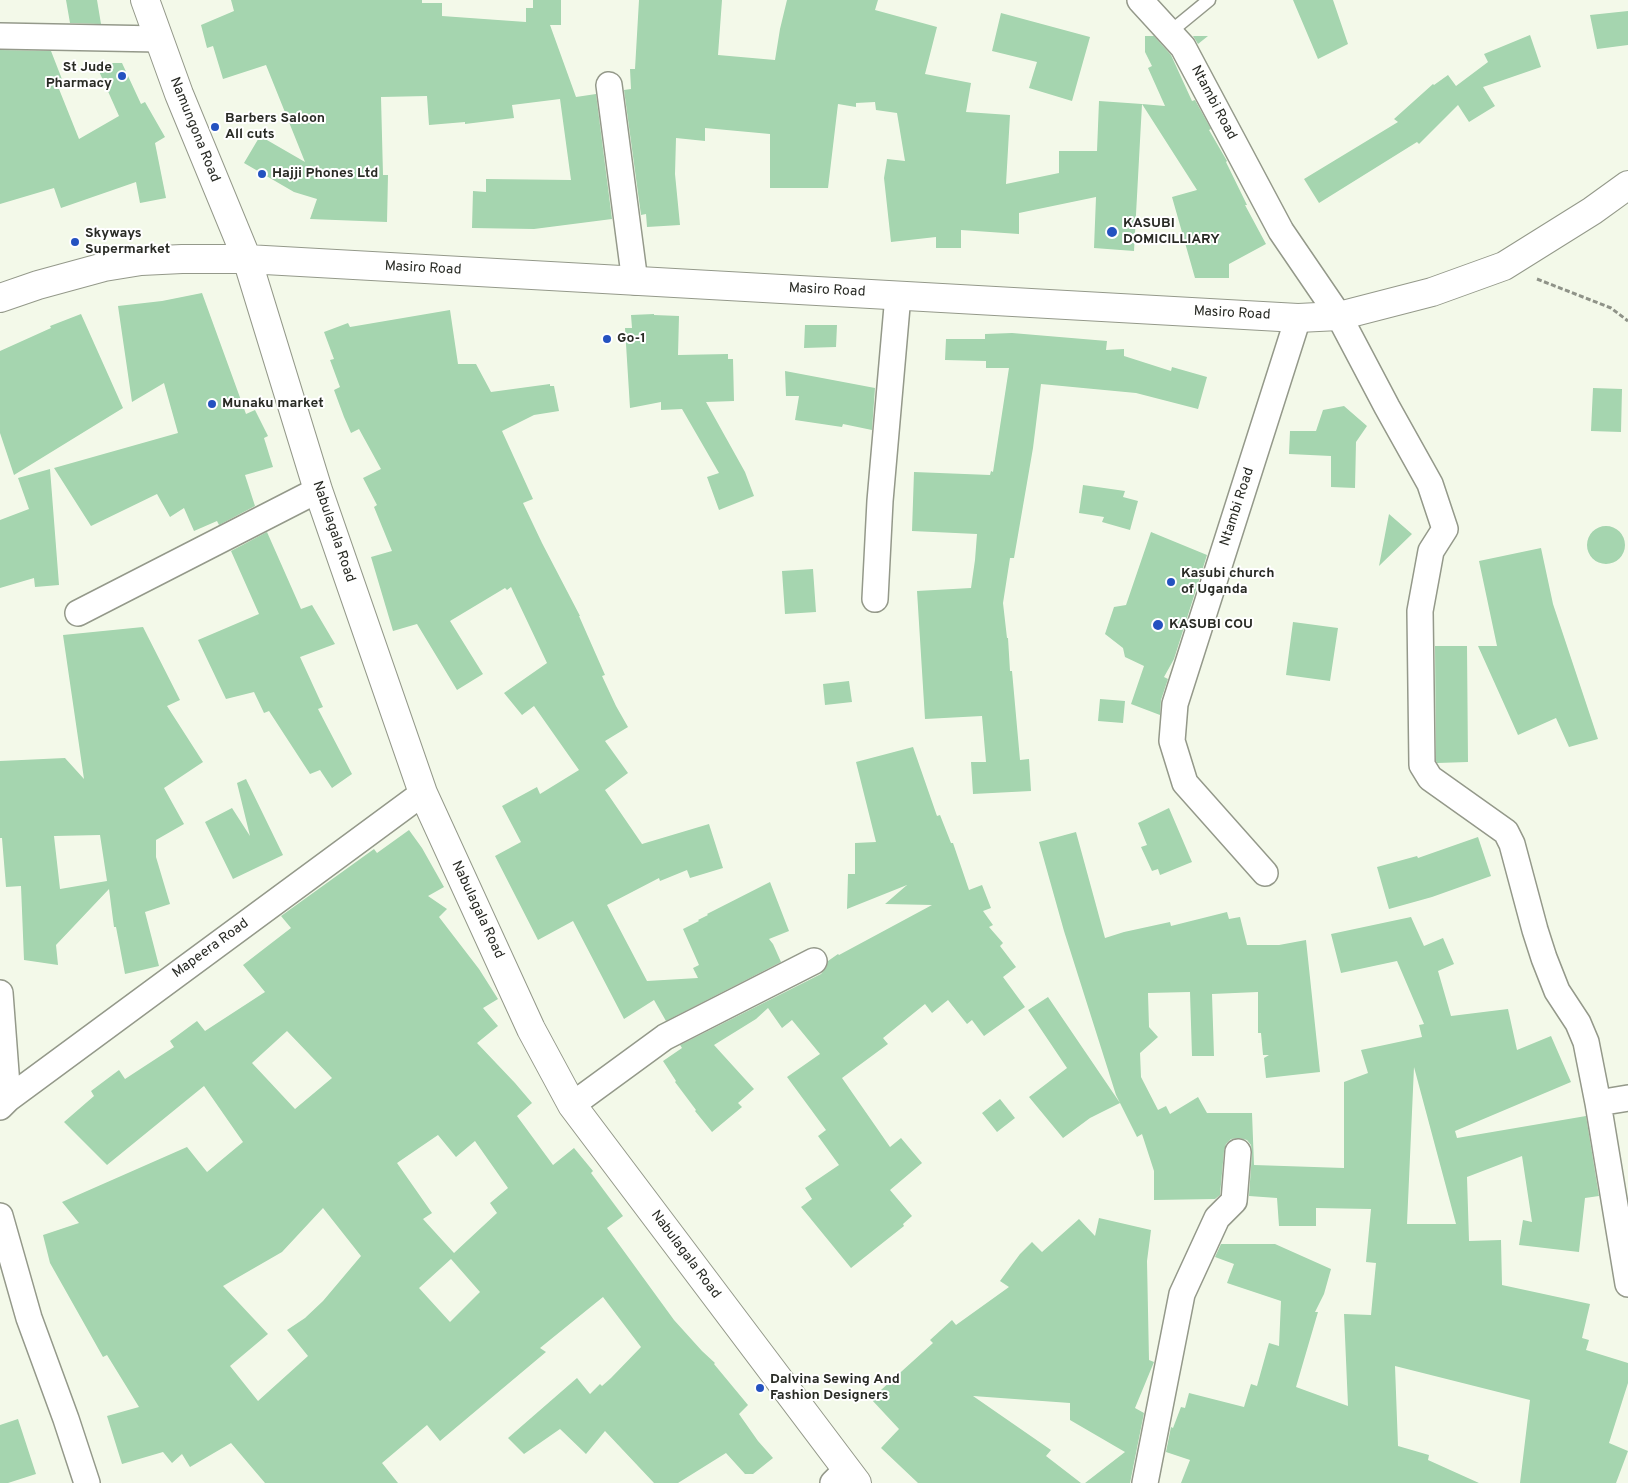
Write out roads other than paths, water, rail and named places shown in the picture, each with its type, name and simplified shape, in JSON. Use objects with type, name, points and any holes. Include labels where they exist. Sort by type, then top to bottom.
[{"type":"main road","name":"Namungona Road","points":[[145,0],[179,94],[246,259]]},
{"type":"main road","name":"Masiro Road","points":[[0,298],[104,268],[141,260],[246,259],[1298,318],[1339,316],[1432,292],[1504,266],[1592,212],[1628,185]]},
{"type":"main road","name":"Nabulagala Road","points":[[246,259],[318,490],[423,793],[531,1029],[572,1105],[846,1478]]},
{"type":"street","name":"Ntambi Road","points":[[1140,0],[1183,47],[1281,231],[1339,316],[1430,484],[1445,529],[1431,551],[1420,612],[1422,765],[1430,778],[1506,832],[1512,844],[1544,958],[1558,991],[1578,1023],[1586,1042],[1598,1103]]},
{"type":"street","points":[[0,36],[159,39]]},
{"type":"street","points":[[609,85],[635,282]]},
{"type":"street","points":[[875,600],[880,501],[898,295]]},
{"type":"street","name":"Ntambi Road","points":[[1265,873],[1185,783],[1172,741],[1175,704],[1298,318]]},
{"type":"street","points":[[78,613],[318,490]]},
{"type":"street","name":"Mapeera Road","points":[[4,1103],[423,793]]},
{"type":"street","points":[[572,1105],[665,1037],[814,961]]},
{"type":"street","points":[[0,993],[4,1103]]},
{"type":"street","points":[[1628,1098],[1598,1103],[1628,1284]]},
{"type":"street","points":[[1145,1483],[1182,1294],[1217,1218],[1234,1201],[1238,1152]]},
{"type":"street","points":[[0,1216],[29,1318],[87,1483]]},
{"type":"lane","points":[[1170,32],[1208,0]]},
{"type":"place","name":"St Jude Pharmacy","points":[[122,76]]},
{"type":"place","name":"Barbers Saloon All cuts","points":[[215,127]]},
{"type":"place","name":"Hajji Phones Ltd","points":[[262,174]]},
{"type":"place","name":"KASUBI DOMICILLIARY","points":[[1112,232]]},
{"type":"place","name":"Skyways Supermarket","points":[[75,242]]},
{"type":"place","name":"Go-1","points":[[607,339]]},
{"type":"place","name":"Munaku market","points":[[212,404]]},
{"type":"place","name":"Kasubi church of Uganda","points":[[1171,582]]},
{"type":"place","name":"KASUBI COU","points":[[1158,625]]},
{"type":"place","name":"Dalvina Sewing And Fashion Designers","points":[[760,1388]]}]
